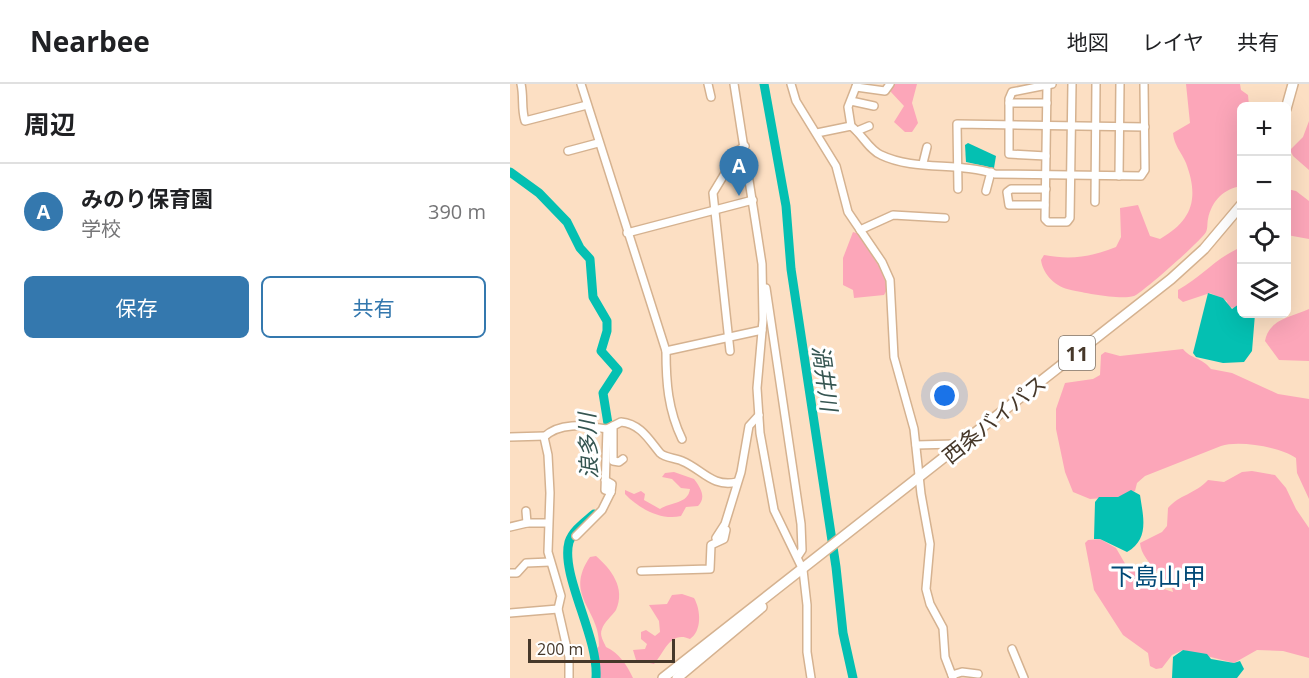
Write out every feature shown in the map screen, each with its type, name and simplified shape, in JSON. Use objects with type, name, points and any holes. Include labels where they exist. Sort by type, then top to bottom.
[{"type":"highway","points":[[1289,102],[1293,84]]},
{"type":"highway","name":"西条バイパス","points":[[663,678],[792,579],[1171,279],[1212,241],[1237,210]]},
{"type":"highway","name":"西条バイパス","points":[[677,678],[746,623],[792,579]]},
{"type":"street","points":[[521,84],[524,94],[521,106],[525,121],[587,105]]},
{"type":"street","points":[[591,84],[582,85],[587,105],[666,351],[666,381],[672,417],[682,439]]},
{"type":"street","points":[[708,84],[711,97]]},
{"type":"street","points":[[734,84],[801,524],[802,550],[798,556]]},
{"type":"street","points":[[791,84],[796,100],[836,166],[846,207],[882,262],[890,280],[894,357],[916,445],[930,544],[926,589],[930,604],[943,628],[945,657],[952,677],[962,672],[978,674]]},
{"type":"street","points":[[890,84],[885,91],[857,85],[848,111],[854,129],[881,156],[899,161],[959,166],[991,172],[1095,176],[1144,175],[1144,84]]},
{"type":"street","points":[[1047,156],[1010,155],[1009,103],[1012,92],[1050,85],[1047,103],[1047,156],[1045,205],[1046,221],[1069,221],[1072,84]]},
{"type":"street","points":[[1095,202],[1096,84]]},
{"type":"street","points":[[1119,176],[1120,84]]},
{"type":"street","points":[[851,101],[874,106]]},
{"type":"street","points":[[1009,103],[1047,103]]},
{"type":"street","points":[[958,189],[957,124],[1145,127]]},
{"type":"street","points":[[817,133],[869,126]]},
{"type":"street","points":[[568,151],[598,143]]},
{"type":"street","points":[[730,351],[713,192],[739,150],[745,146]]},
{"type":"street","points":[[924,163],[927,147]]},
{"type":"street","points":[[987,191],[991,172]]},
{"type":"street","points":[[1045,205],[1009,205],[1007,192],[1011,189],[1046,189]]},
{"type":"street","points":[[627,233],[753,200]]},
{"type":"street","points":[[860,230],[892,215],[945,218]]},
{"type":"street","points":[[763,276],[762,330],[757,388],[759,415],[774,510],[806,567],[807,651],[811,678]]},
{"type":"street","points":[[666,351],[762,330]]},
{"type":"street","points":[[641,571],[710,568],[711,545],[724,539],[725,524],[737,482],[747,432],[759,415]]},
{"type":"street","points":[[510,437],[545,436],[565,426],[610,427],[621,422],[633,426],[654,442],[664,456],[691,465],[701,475],[711,479],[731,484],[737,482]]},
{"type":"street","points":[[610,427],[613,461],[619,462],[623,459]]},
{"type":"street","points":[[576,536],[602,510],[609,491],[607,481],[610,427]]},
{"type":"street","points":[[545,436],[550,493],[548,524],[550,562],[561,596],[558,609],[569,657],[569,678]]},
{"type":"street","points":[[916,445],[955,444],[958,448]]},
{"type":"street","points":[[526,511],[527,523]]},
{"type":"street","points":[[510,528],[527,523],[548,524]]},
{"type":"street","points":[[716,538],[725,524]]},
{"type":"street","points":[[510,573],[517,573],[526,564],[550,562]]},
{"type":"street","points":[[510,613],[558,609]]},
{"type":"street","points":[[1012,650],[1024,678]]},
{"type":"shaded area","points":[[891,84],[917,84],[912,103],[918,123],[912,132],[905,132],[894,122],[904,106],[890,91]]},
{"type":"shaded area","points":[[1186,84],[1240,84],[1241,90],[1248,95],[1249,102],[1237,102],[1237,187],[1224,193],[1212,206],[1207,230],[1202,237],[1159,277],[1134,296],[1093,294],[1065,288],[1055,283],[1044,271],[1041,260],[1044,255],[1081,257],[1116,247],[1121,237],[1120,208],[1138,205],[1150,236],[1160,239],[1180,224],[1190,207],[1192,187],[1186,163],[1176,145],[1173,133],[1190,123]]},
{"type":"shaded area","points":[[1309,121],[1309,170],[1291,152],[1291,149],[1303,137]]},
{"type":"shaded area","points":[[1291,190],[1309,201],[1309,239],[1291,236]]},
{"type":"shaded area","points":[[853,232],[859,234],[880,268],[888,288],[884,295],[854,298],[853,290],[843,285],[843,258]]},
{"type":"shaded area","points":[[1237,249],[1237,306],[1235,308],[1228,307],[1227,301],[1210,293],[1183,302],[1178,298],[1178,290]]},
{"type":"shaded area","points":[[1309,309],[1309,361],[1279,360],[1265,341],[1267,334],[1276,323]]},
{"type":"shaded area","points":[[1183,349],[1211,369],[1232,373],[1278,394],[1309,399],[1309,499],[1297,473],[1296,458],[1270,448],[1248,444],[1221,446],[1145,476],[1137,483],[1135,491],[1118,497],[1090,499],[1073,492],[1065,472],[1056,429],[1056,409],[1065,383],[1093,379],[1100,375],[1101,355],[1105,352],[1120,356]]},
{"type":"shaded area","points":[[1252,471],[1275,475],[1286,488],[1309,528],[1309,658],[1283,651],[1257,650],[1234,663],[1183,650],[1172,655],[1162,668],[1156,669],[1150,666],[1148,653],[1123,635],[1094,590],[1085,543],[1088,540],[1100,539],[1116,548],[1127,567],[1161,588],[1173,592],[1168,582],[1146,558],[1140,543],[1162,532],[1167,526],[1168,508],[1208,480],[1224,482],[1242,472]]},
{"type":"shaded area","points":[[674,472],[694,479],[702,496],[698,506],[686,507],[681,516],[666,517],[650,512],[625,494],[625,490],[634,494],[641,491],[645,494],[644,500],[660,509],[683,500],[689,494],[690,489],[681,488],[672,479],[662,477],[665,473]]},
{"type":"shaded area","points":[[596,556],[612,573],[619,594],[616,610],[602,629],[602,638],[606,647],[622,660],[633,678],[593,678],[593,653],[599,646],[598,633],[585,603],[580,582],[590,557]]},
{"type":"shaded area","points":[[682,594],[694,598],[698,608],[697,631],[690,639],[683,637],[672,640],[654,664],[636,660],[633,650],[645,649],[647,644],[641,639],[641,632],[646,630],[655,636],[660,632],[659,621],[649,605],[667,604],[672,595]]},
{"type":"water","points":[[968,143],[996,156],[994,168],[966,162],[965,145]]},
{"type":"water","points":[[1208,293],[1223,298],[1232,309],[1237,305],[1237,318],[1255,318],[1252,351],[1244,362],[1223,363],[1196,357],[1193,353]]},
{"type":"water","points":[[1131,490],[1140,495],[1143,526],[1139,541],[1127,552],[1100,539],[1094,539],[1095,502],[1099,497],[1118,497]]},
{"type":"water","points":[[1183,650],[1207,654],[1211,659],[1234,663],[1240,661],[1244,669],[1237,678],[1172,678],[1173,657]]},
{"type":"waterway","name":"渦井川","points":[[764,84],[786,206],[791,269],[836,567],[843,633],[853,678]]},
{"type":"waterway","name":"浪多川","points":[[510,172],[539,193],[567,222],[580,248],[590,259],[593,297],[607,321],[607,331],[601,351],[618,370],[603,393],[610,436]]},
{"type":"waterway","name":"浪多川","points":[[594,514],[573,534],[569,542],[568,556],[574,589],[592,644],[596,678]]},
{"type":"place","name":"みのり保育園","points":[[739,196]]},
{"type":"district","name":"下島山甲","points":[[1158,575]]}]
